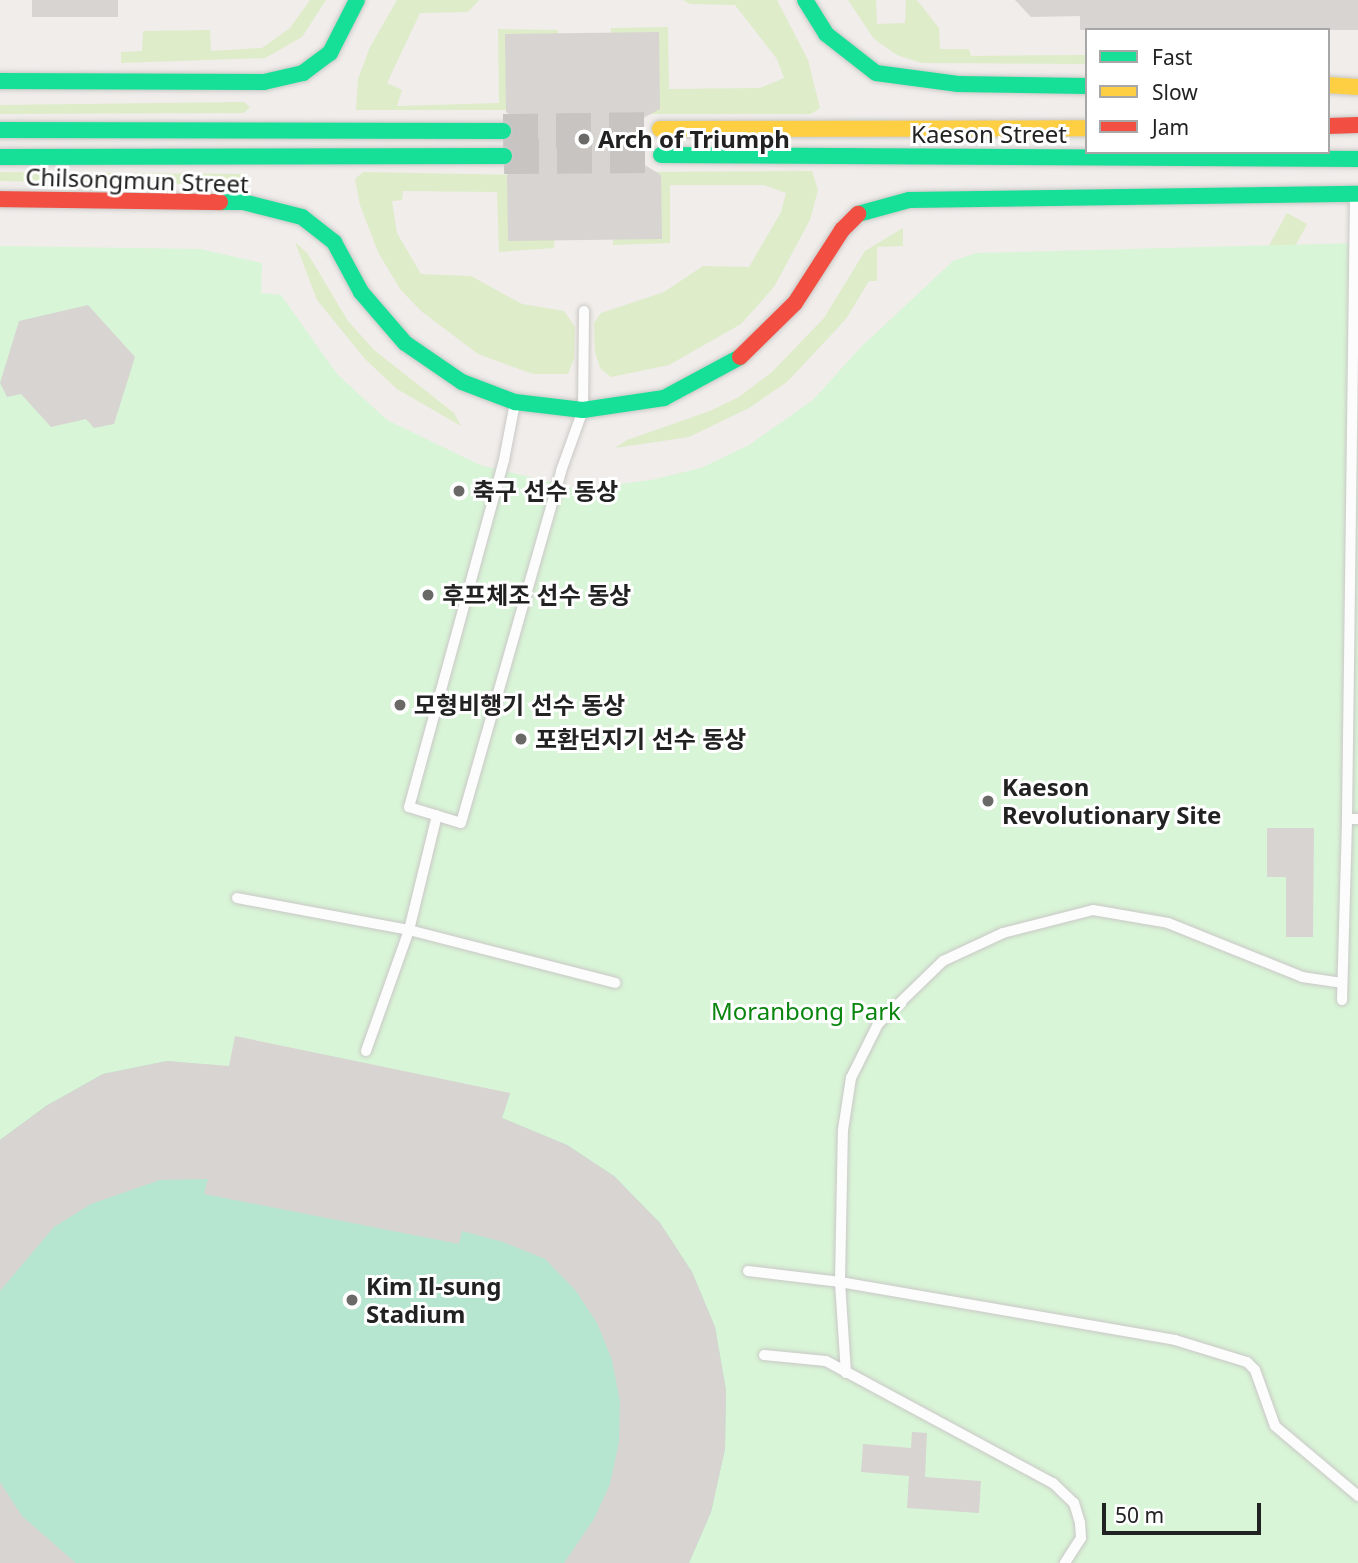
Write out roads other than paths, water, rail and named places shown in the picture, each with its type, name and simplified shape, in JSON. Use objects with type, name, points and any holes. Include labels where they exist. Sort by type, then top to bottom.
[{"type":"main road","points":[[0,81],[264,82],[303,73],[330,54],[358,0]]},
{"type":"main road","name":"Kaeson Street","points":[[805,0],[826,34],[850,57],[876,73],[905,79],[1085,86]]},
{"type":"main road","points":[[1330,85],[1358,87]]},
{"type":"main road","points":[[1330,126],[1358,125]]},
{"type":"main road","name":"Kaeson Street","points":[[660,129],[1085,128]]},
{"type":"main road","name":"Chilsongmun Street","points":[[0,130],[503,131]]},
{"type":"main road","name":"Kaeson Street","points":[[661,155],[1358,159]]},
{"type":"main road","name":"Chilsongmun Street","points":[[0,157],[505,156]]},
{"type":"main road","name":"Chilsongmun Street","points":[[0,199],[243,202],[302,217],[334,242],[361,292],[405,343],[462,382],[515,401],[583,410],[664,398],[729,366],[761,341],[795,303],[842,230],[859,213],[909,200],[1357,195]]},
{"type":"lane","points":[[1342,1000],[1353,819],[1357,195]]},
{"type":"lane","points":[[515,401],[504,460],[409,807],[461,823],[561,471],[583,410],[584,311]]},
{"type":"lane","points":[[366,1051],[409,930],[437,816]]},
{"type":"lane","points":[[237,898],[409,930],[615,983]]},
{"type":"lane","points":[[846,1373],[840,1282],[844,1130],[851,1078],[878,1024],[943,961],[1003,933],[1093,910],[1168,923],[1302,978],[1342,983]]},
{"type":"lane","points":[[748,1271],[840,1282],[1175,1340],[1247,1362],[1255,1370],[1275,1426],[1358,1496]]},
{"type":"lane","points":[[764,1355],[826,1361],[1053,1483],[1074,1503],[1080,1523],[1081,1538],[1065,1563]]},
{"type":"tunnel","points":[[503,131],[660,129]]},
{"type":"tunnel","points":[[504,156],[661,155]]},
{"type":"place","name":"Arch of Triumph","points":[[584,139]]},
{"type":"place","name":"축구 선수 동상","points":[[459,491]]},
{"type":"place","name":"후프체조 선수 동상","points":[[428,595]]},
{"type":"place","name":"모형비행기 선수 동상","points":[[400,705]]},
{"type":"place","name":"포환던지기 선수 동상","points":[[521,739]]},
{"type":"place","name":"Kaeson Revolutionary Site","points":[[988,801]]},
{"type":"place","name":"Kim Il-sung Stadium","points":[[352,1300]]},
{"type":"park label","name":"Moranbong Park","points":[[806,1011]]}]
